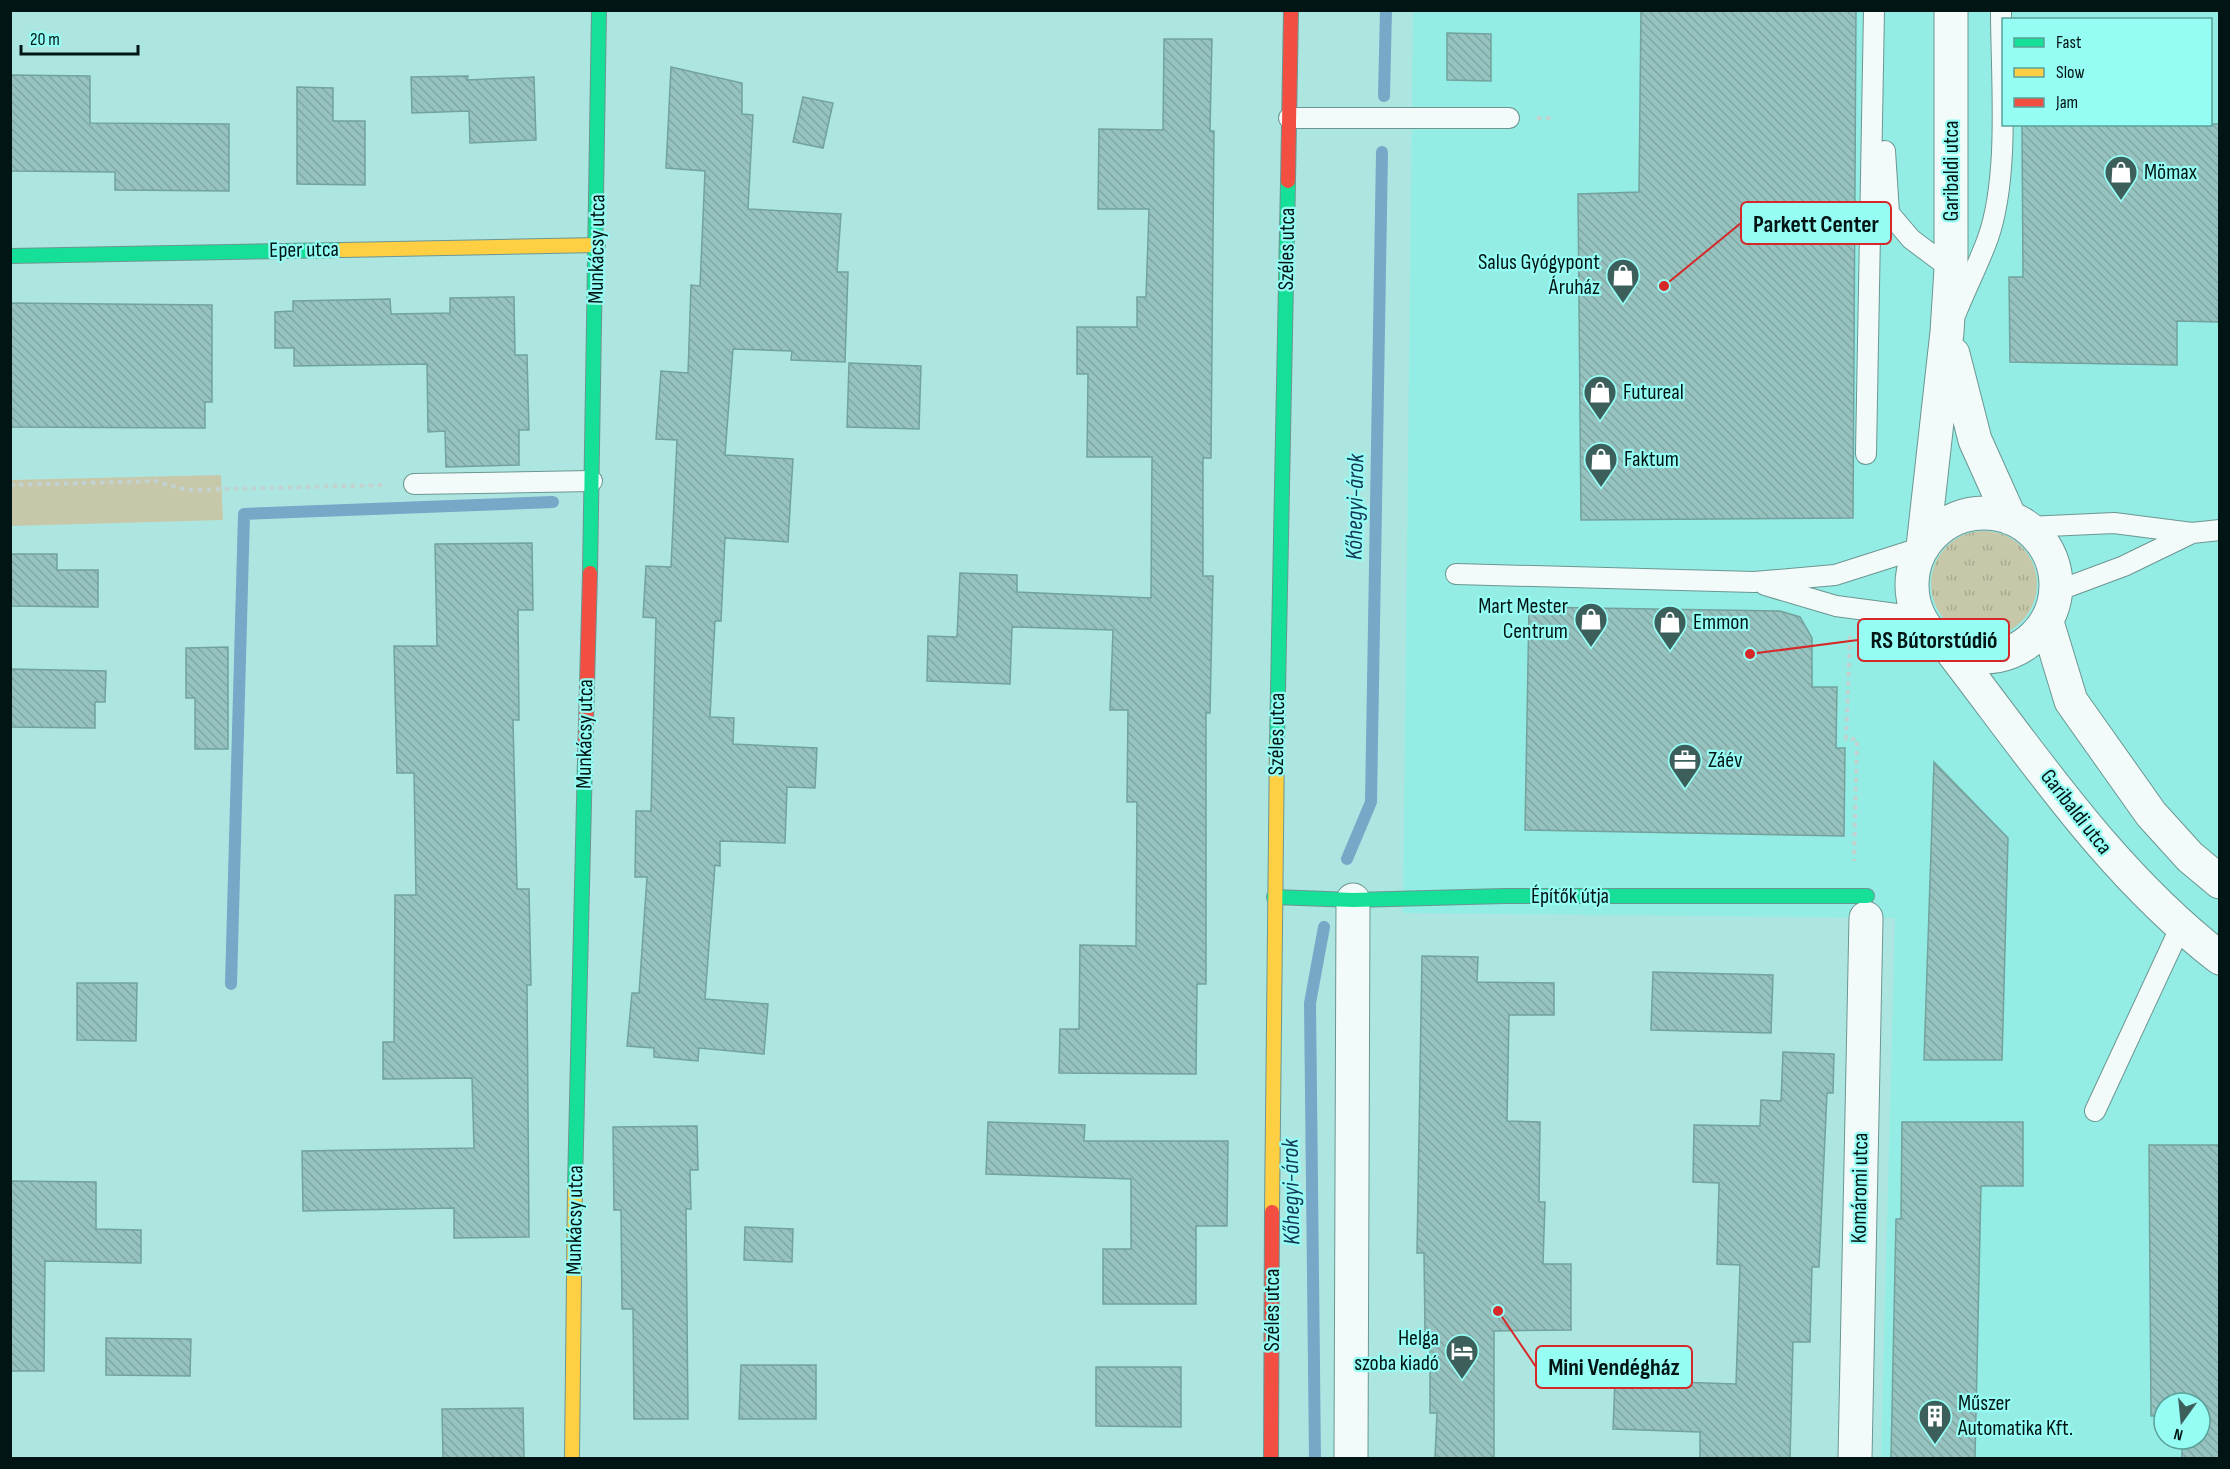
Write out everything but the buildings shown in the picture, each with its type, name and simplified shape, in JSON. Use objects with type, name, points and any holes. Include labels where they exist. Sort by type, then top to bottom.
[{"type":"street","name":"Munkácsy utca","points":[[572,1458],[598,245],[599,10]]},
{"type":"street","name":"Széles utca","points":[[1271,1458],[1274,897],[1292,10]]},
{"type":"street","name":"Garibaldi utca","points":[[1923,547],[1952,269],[1951,10]]},
{"type":"street","name":"Eper utca","points":[[10,256],[598,245]]},
{"type":"street","name":"Garibaldi utca","points":[[1947,332],[1975,440],[2018,522]]},
{"type":"street","points":[[2052,607],[2032,640],[2011,652],[1988,658],[1964,655],[1950,649],[1927,630],[1919,617],[1913,599],[1912,581],[1916,563],[1923,547],[1933,534],[1961,517],[1994,514],[2018,522],[2040,539],[2050,555],[2056,573],[2052,607],[2058,663],[2078,710],[2151,814],[2190,857],[2220,882]]},
{"type":"street","name":"Garibaldi utca","points":[[1950,649],[2095,839],[2180,928],[2220,958]]},
{"type":"street","name":"Építők útja","points":[[1274,897],[1353,900],[1505,896],[1862,904]]},
{"type":"street","points":[[1351,1458],[1353,900]]},
{"type":"street","name":"Komáromi utca","points":[[1855,1458],[1862,904]]},
{"type":"lane","points":[[1866,454],[1874,10]]},
{"type":"lane","points":[[1887,10],[1884,175],[1889,213],[1911,239],[1952,269]]},
{"type":"lane","points":[[1947,332],[1989,237],[1997,200],[2001,172],[2001,10]]},
{"type":"lane","points":[[1289,118],[1509,118]]},
{"type":"lane","points":[[414,484],[592,481]]},
{"type":"lane","points":[[2018,522],[2114,523],[2192,533],[2220,530]]},
{"type":"lane","points":[[2052,607],[2124,566],[2192,533]]},
{"type":"lane","points":[[1456,574],[1754,582],[1835,575],[1923,547]]},
{"type":"lane","points":[[1754,582],[1851,608],[1919,617]]},
{"type":"lane","points":[[2095,1111],[2180,928]]},
{"type":"path","points":[[10,485],[155,481],[187,490],[414,484]]},
{"type":"path","points":[[1851,608],[1846,739],[1857,739],[1862,904]]},
{"type":"shaded area","points":[[1413,11],[2219,11],[2219,1458],[1881,1458],[1895,918],[1403,913]]},
{"type":"green space","points":[[221,475],[223,520],[11,526],[11,480]]},
{"type":"green space","points":[[1984,531],[2004,535],[2021,547],[2033,564],[2037,584],[2033,604],[2021,621],[2004,633],[1984,637],[1964,633],[1947,621],[1935,604],[1931,584],[1935,564],[1947,547],[1964,535]]},
{"type":"waterway","name":"Kőhegyi-árok","points":[[1384,96],[1386,10]]},
{"type":"waterway","name":"Kőhegyi-árok","points":[[1347,859],[1371,802],[1382,152]]},
{"type":"waterway","points":[[231,984],[244,514],[553,502]]},
{"type":"waterway","name":"Kőhegyi-árok","points":[[1315,1458],[1310,1003],[1324,927]]},
{"type":"traffic: fast","points":[[590,573],[599,10]]},
{"type":"traffic: fast","points":[[1277,742],[1288,181]]},
{"type":"traffic: fast","points":[[10,256],[342,250]]},
{"type":"traffic: fast","points":[[575,1186],[585,759]]},
{"type":"traffic: fast","points":[[1274,897],[1353,900],[1505,896],[1867,896]]},
{"type":"traffic: slow","points":[[342,250],[598,245]]},
{"type":"traffic: slow","points":[[1272,1212],[1277,742]]},
{"type":"traffic: slow","points":[[572,1458],[575,1186]]},
{"type":"traffic: jam","points":[[1288,181],[1291,10]]},
{"type":"traffic: jam","points":[[585,759],[590,573]]},
{"type":"traffic: jam","points":[[1271,1458],[1272,1212]]},
{"type":"place","name":"Mömax","points":[[2121,201]]},
{"type":"place","name":"Parkett Center","points":[[1664,286]]},
{"type":"place","name":"Salus Gyógypont Áruház","points":[[1623,304]]},
{"type":"place","name":"Futureal","points":[[1600,421]]},
{"type":"place","name":"Faktum","points":[[1601,488]]},
{"type":"place","name":"Mart Mester Centrum","points":[[1591,648]]},
{"type":"place","name":"Emmon","points":[[1670,651]]},
{"type":"place","name":"RS Bútorstúdió","points":[[1750,654]]},
{"type":"place","name":"Záév","points":[[1685,789]]},
{"type":"place","name":"Mini Vendégház","points":[[1498,1311]]},
{"type":"place","name":"Helga szoba kiadó","points":[[1462,1380]]},
{"type":"place","name":"Műszer Automatika Kft.","points":[[1935,1445]]}]
